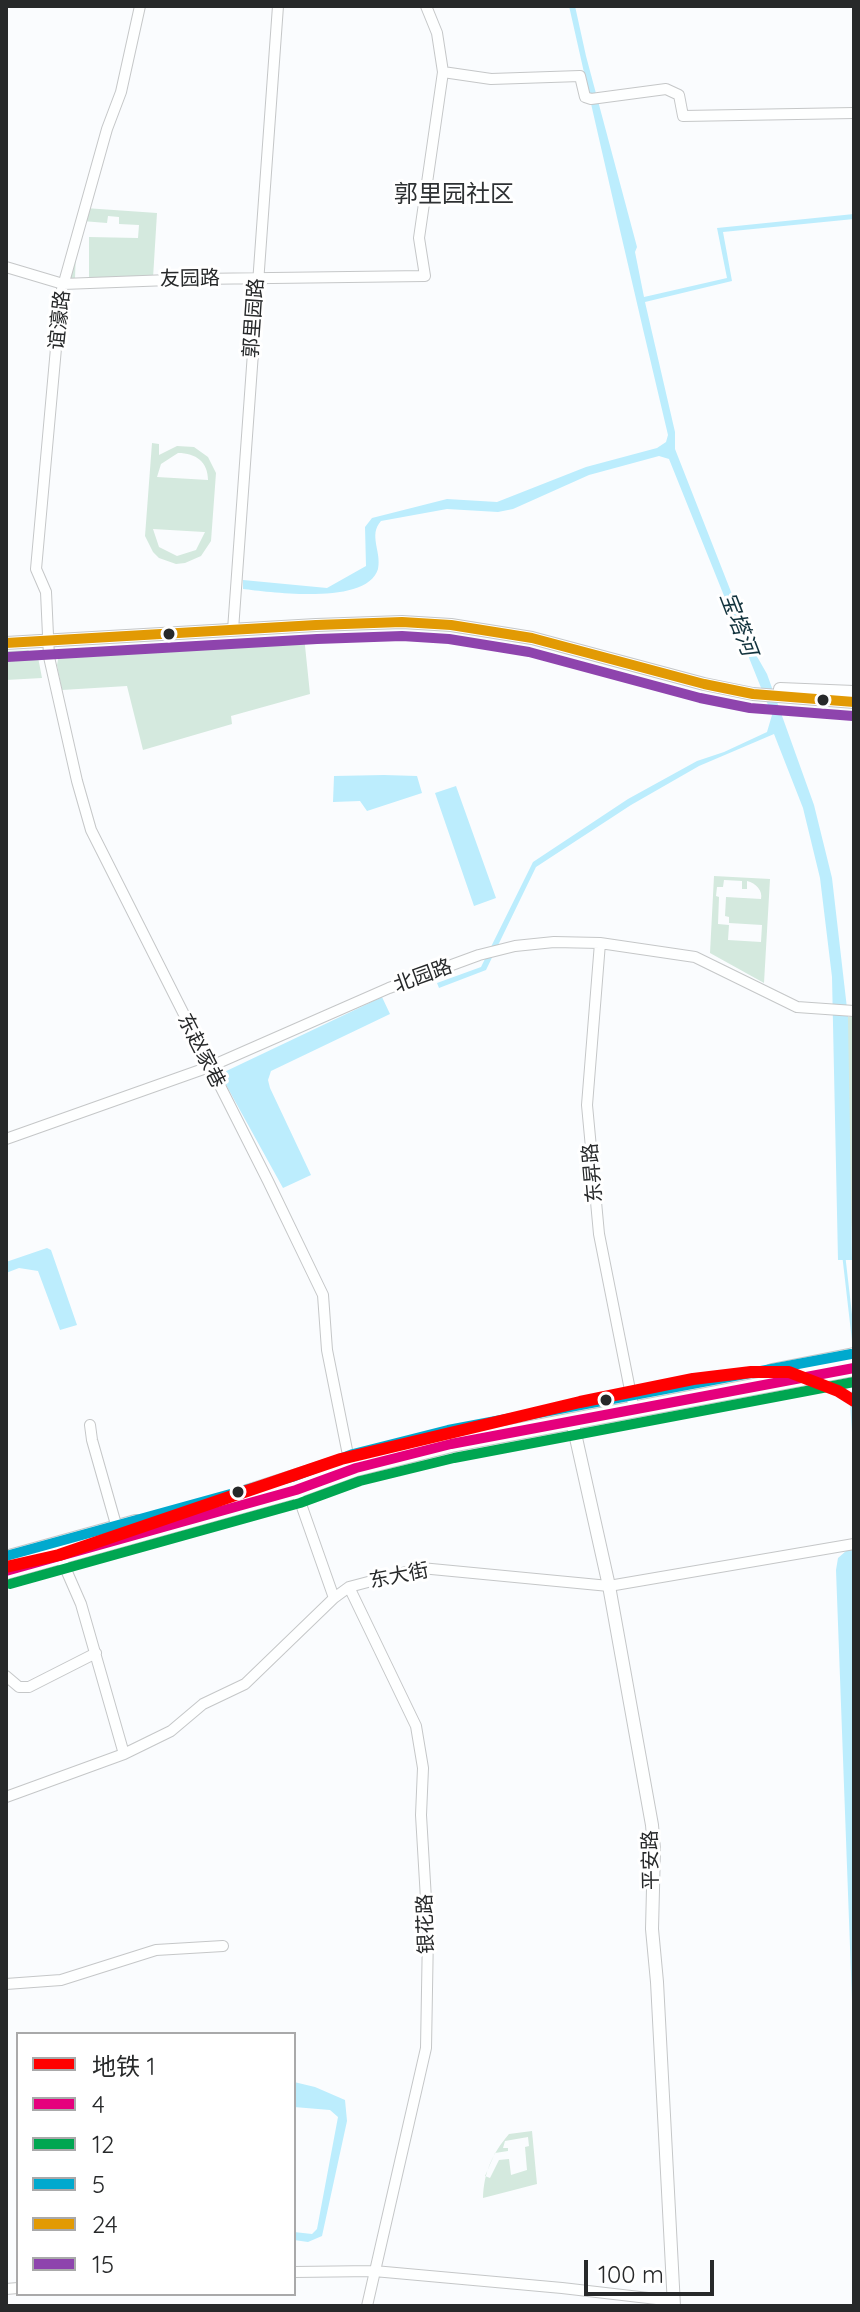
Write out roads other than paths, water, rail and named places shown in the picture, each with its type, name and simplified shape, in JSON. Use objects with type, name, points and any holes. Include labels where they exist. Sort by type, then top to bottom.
[{"type":"main road","points":[[6,1559],[239,1495],[349,1460],[448,1435],[848,1363]]},
{"type":"main road","points":[[6,1571],[296,1490],[367,1465],[451,1444],[848,1363]]},
{"type":"street","name":"谊濠路","points":[[48,637],[46,592],[36,569],[63,284],[107,129],[121,92],[140,6]]},
{"type":"street","name":"郭里园路","points":[[233,626],[278,6]]},
{"type":"street","points":[[426,6],[437,33],[443,72],[491,79],[580,76],[588,98],[602,99],[666,89],[679,95],[683,116],[854,113]]},
{"type":"street","name":"友园路","points":[[6,267],[63,284],[425,276],[419,238],[443,72]]},
{"type":"street","points":[[6,643],[48,637],[233,626],[402,622],[451,625],[532,638],[680,678],[854,702]]},
{"type":"street","points":[[6,636],[48,637]]},
{"type":"street","name":"东赵家巷","points":[[48,637],[49,657],[91,830],[323,1295],[327,1350],[349,1460]]},
{"type":"street","points":[[786,694],[854,692]]},
{"type":"street","name":"北园路","points":[[6,1139],[209,1067],[389,988],[486,953],[530,944],[600,943],[695,957],[797,1007],[853,1011]]},
{"type":"street","name":"东昇路","points":[[600,943],[587,1105],[599,1234],[632,1400]]},
{"type":"street","name":"平安路","points":[[572,1420],[609,1586],[642,1762],[654,1849],[652,1929],[674,2304]]},
{"type":"street","points":[[90,1425],[117,1528]]},
{"type":"street","points":[[296,1490],[334,1598]]},
{"type":"street","name":"东大街","points":[[6,1797],[124,1754],[171,1731],[203,1704],[245,1684],[349,1587],[421,1568],[609,1586],[854,1544]]},
{"type":"street","points":[[60,1556],[81,1604],[124,1754]]},
{"type":"street","name":"银花路","points":[[349,1587],[416,1726],[423,1768],[421,1815],[428,1933],[426,2048],[367,2306]]},
{"type":"street","points":[[6,1676],[19,1687],[29,1687],[96,1653]]},
{"type":"street","points":[[6,1984],[61,1980],[156,1950],[223,1946]]},
{"type":"street","points":[[296,2272],[374,2271],[562,2288],[674,2304]]},
{"type":"water","points":[[569,6],[575,6],[637,247],[635,252],[644,297],[727,278],[717,228],[854,214],[854,219],[723,232],[732,281],[645,302],[675,432],[675,449],[755,653],[767,674],[814,805],[832,878],[848,1017],[852,1260],[838,1260],[832,977],[820,878],[803,808],[774,734],[699,766],[631,805],[536,867],[486,970],[439,988],[437,983],[481,967],[533,862],[628,799],[697,761],[767,732],[772,715],[669,459],[659,456],[589,475],[513,509],[498,512],[447,509],[381,521],[375,538],[378,569],[370,581],[356,588],[316,594],[243,589],[243,580],[327,588],[366,566],[365,527],[372,518],[447,499],[497,502],[586,467],[657,448],[666,442],[668,435]]},
{"type":"water","points":[[334,776],[417,776],[422,793],[367,811],[360,801],[333,802]]},
{"type":"water","points":[[456,786],[496,898],[474,906],[435,793]]},
{"type":"water","points":[[382,997],[390,1014],[271,1071],[268,1080],[270,1088],[311,1175],[283,1188],[220,1074]]},
{"type":"water","points":[[47,1248],[51,1250],[77,1325],[60,1330],[38,1271],[19,1268],[6,1273],[6,1262]]},
{"type":"water","points":[[854,1550],[854,2055],[836,1570],[838,1558],[846,1551]]},
{"type":"water","points":[[296,2082],[345,2100],[347,2121],[322,2236],[308,2242],[296,2240],[296,2232],[312,2234],[317,2229],[338,2117],[330,2110],[296,2107]]},
{"type":"waterway","name":"宝塔河","points":[[844,1258],[854,1345]]},
{"type":"waterway","name":"宝塔河","points":[[854,1390],[851,1395],[854,1440]]},
{"type":"metro line","name":"1","points":[[6,1567],[59,1555],[341,1459],[580,1402],[693,1379],[751,1372],[789,1372],[838,1391],[854,1401]]},
{"type":"district","name":"郭里园社区","points":[[454,195]]}]
